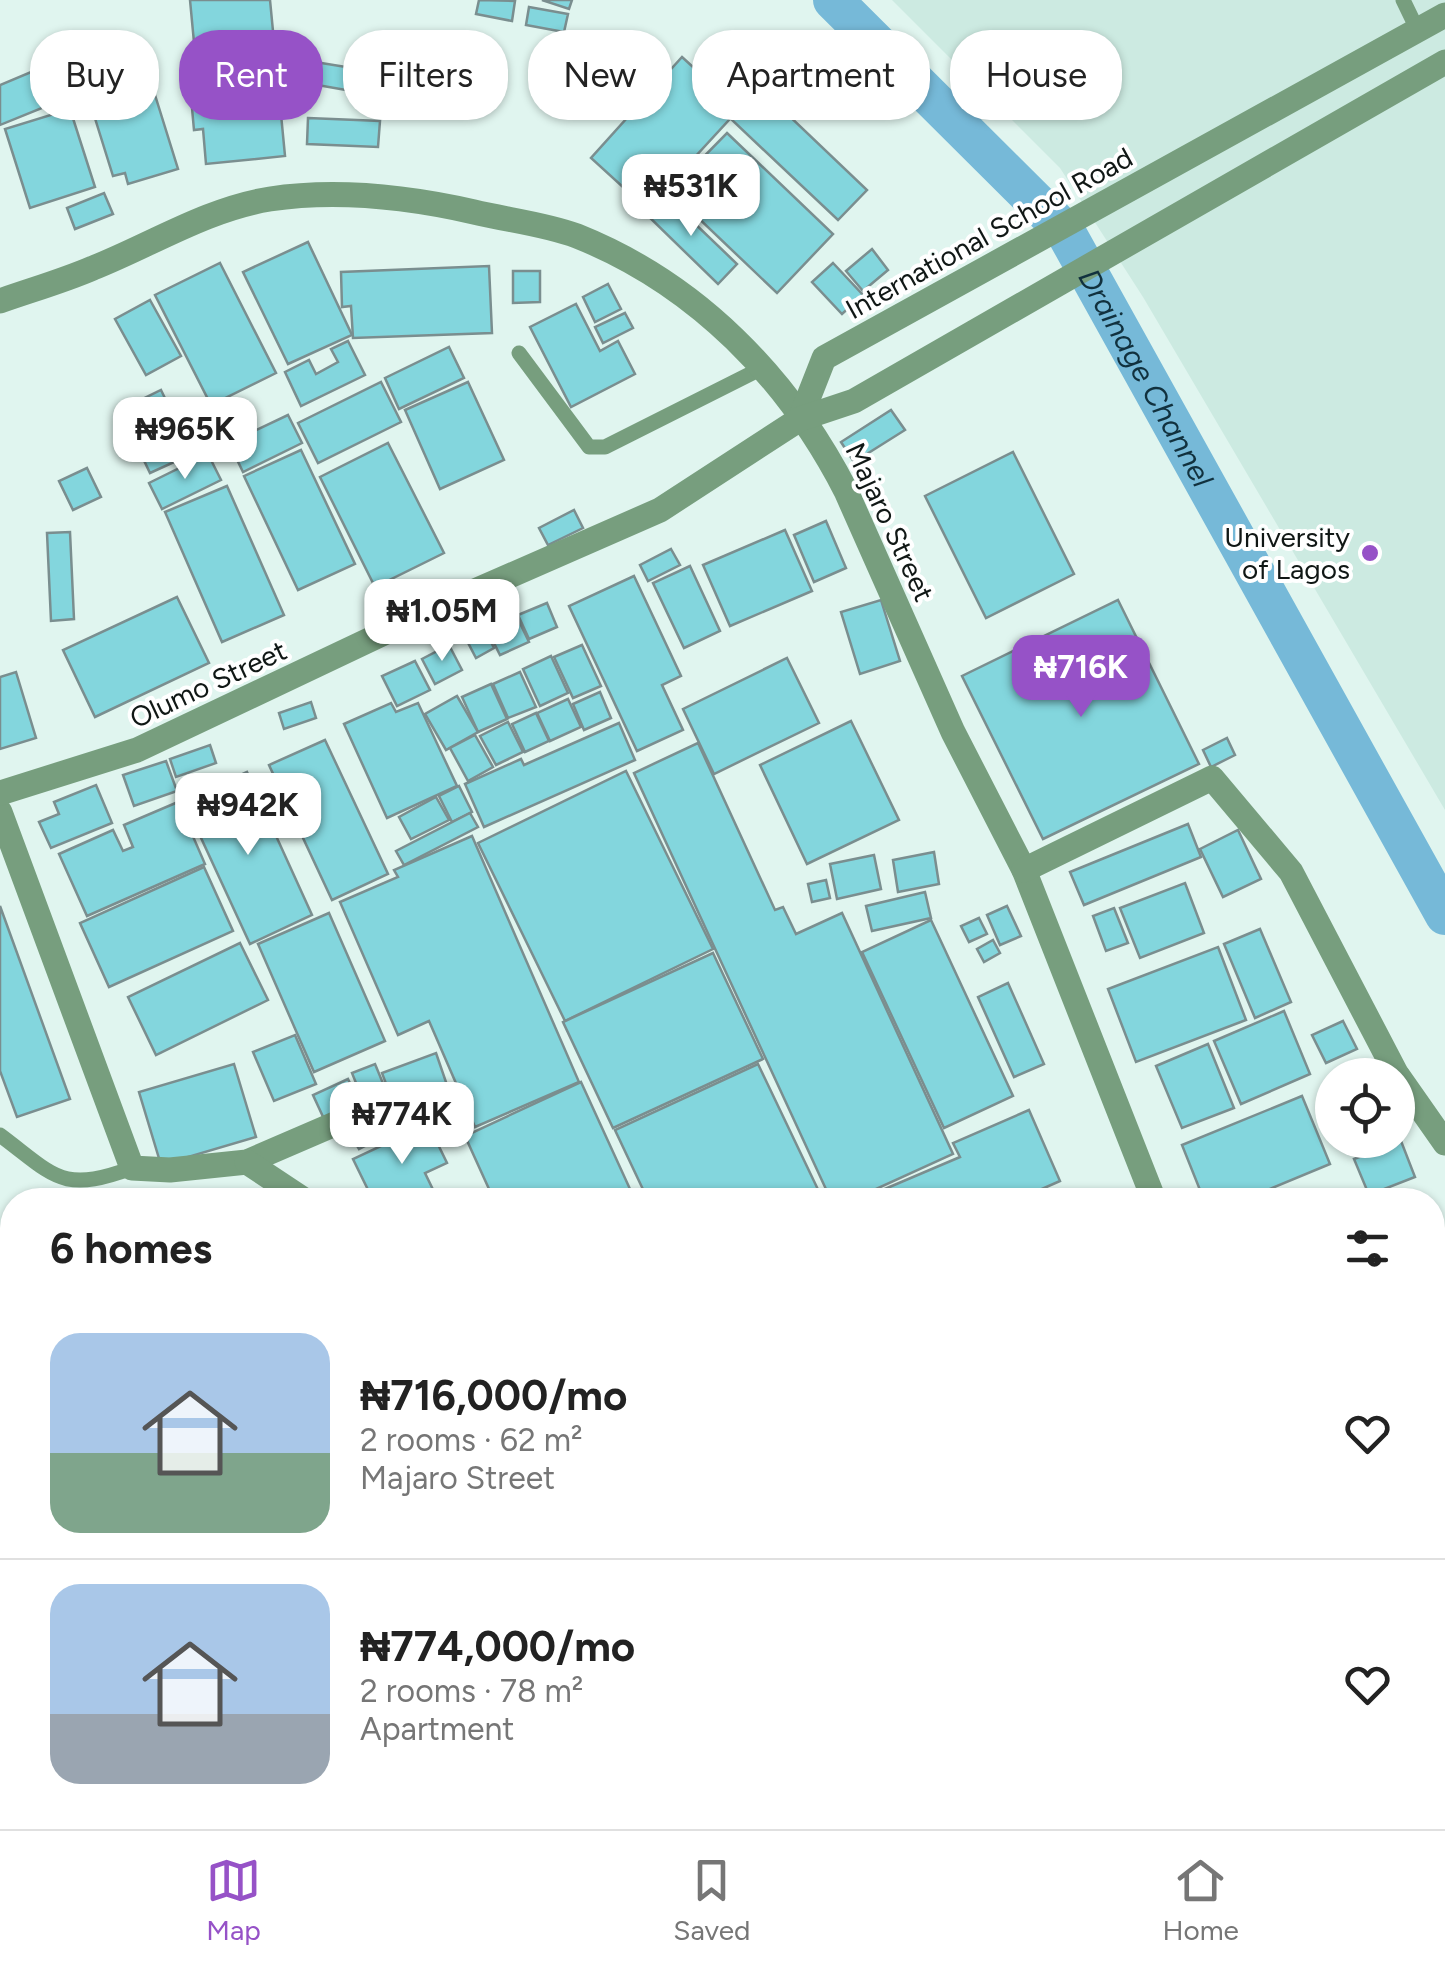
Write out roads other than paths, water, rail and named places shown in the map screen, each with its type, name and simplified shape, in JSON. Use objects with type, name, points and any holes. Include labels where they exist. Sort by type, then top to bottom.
[{"type":"street","name":"International School Road","points":[[800,418],[824,358],[1445,15]]},
{"type":"street","name":"Olumo Street","points":[[0,793],[138,750],[442,605],[660,510],[800,418],[854,401],[1128,248],[1445,62]]},
{"type":"street","name":"Majaro Street","points":[[0,300],[94,268],[167,232],[266,200],[317,194],[427,202],[572,234],[636,262],[729,331],[766,366],[840,479],[953,732],[1024,870],[1149,1188]]},
{"type":"street","points":[[1024,870],[1212,778],[1291,872],[1388,1058]]},
{"type":"street","points":[[0,812],[132,1168],[170,1170],[247,1162],[386,1102]]},
{"type":"street","points":[[1415,1100],[1445,1143]]},
{"type":"street","points":[[247,1162],[286,1188]]},
{"type":"lane","points":[[1404,0],[1418,31]]},
{"type":"lane","points":[[519,353],[589,448],[605,448],[766,366]]},
{"type":"lane","points":[[0,1135],[59,1180],[100,1180],[132,1168]]},
{"type":"waterway","name":"Drainage Channel","points":[[833,0],[1065,231],[1445,915]]},
{"type":"place","name":"University of Lagos","points":[[1370,553]]}]
